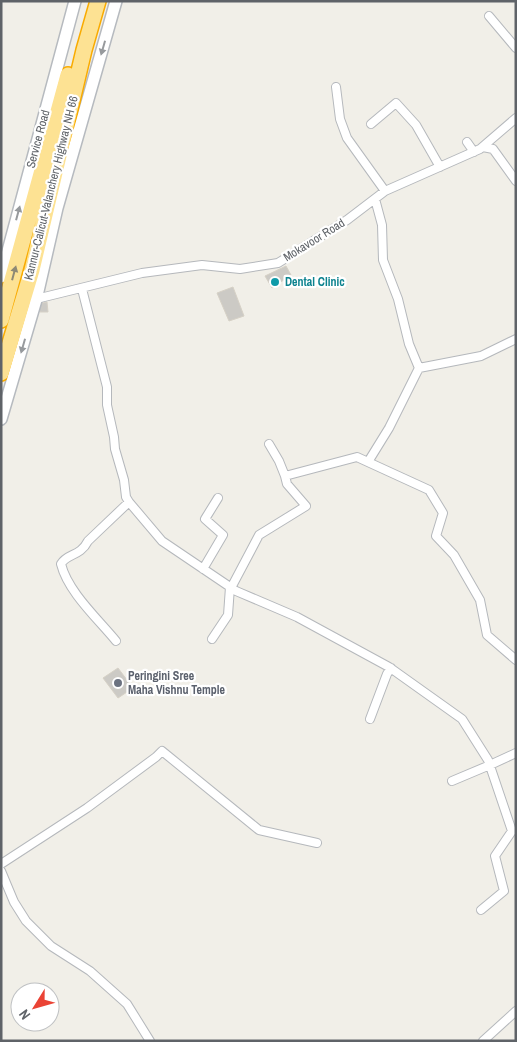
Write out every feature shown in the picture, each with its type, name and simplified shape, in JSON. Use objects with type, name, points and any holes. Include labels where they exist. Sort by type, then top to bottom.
[{"type":"highway","points":[[2,316],[88,1]]},
{"type":"highway","name":"Kannur-Calicut-Valanchery Highway NH 66","points":[[1,373],[29,301],[32,270],[84,50],[98,1]]},
{"type":"street","name":"Service Road","points":[[1,277],[75,1]]},
{"type":"street","points":[[1,419],[29,301],[116,1]]},
{"type":"street","points":[[489,16],[516,48]]},
{"type":"street","points":[[336,87],[340,119],[347,138],[385,191]]},
{"type":"street","points":[[371,124],[396,103],[416,126],[440,167]]},
{"type":"street","name":"Mokavoor Road","points":[[2,316],[29,301],[142,273],[202,265],[240,269],[278,263],[347,220],[385,191],[483,147],[516,118]]},
{"type":"street","points":[[467,142],[474,152]]},
{"type":"street","points":[[483,147],[493,149],[516,181]]},
{"type":"street","points":[[368,462],[389,428],[419,368],[409,344],[398,299],[383,260],[382,225],[375,199]]},
{"type":"street","points":[[82,289],[107,387],[106,405],[113,431],[115,450],[124,480],[126,497],[162,541],[231,587],[297,617],[391,668],[462,719],[490,765],[512,831],[495,856],[504,891],[481,910]]},
{"type":"street","points":[[419,368],[481,356],[516,340]]},
{"type":"street","points":[[212,639],[228,615],[231,587],[260,535],[306,506],[287,484],[279,460],[269,444]]},
{"type":"street","points":[[285,476],[357,457],[429,490],[443,512],[436,536],[454,555],[480,600],[487,635],[516,660]]},
{"type":"street","points":[[203,569],[223,535],[205,519],[218,498]]},
{"type":"street","points":[[116,641],[75,592],[61,564],[67,558],[84,549],[88,541],[129,502]]},
{"type":"street","points":[[370,719],[391,668]]},
{"type":"street","points":[[1,864],[87,808],[156,757],[162,750],[260,830],[317,843]]},
{"type":"street","points":[[452,781],[516,753]]},
{"type":"street","points":[[1,871],[14,902],[26,921],[51,946],[90,971],[127,1004],[150,1041]]},
{"type":"street","points":[[483,1041],[516,1011]]},
{"type":"building","name":"Dental Clinic","points":[[286,266],[291,275],[272,288],[265,276]]},
{"type":"building","points":[[233,287],[244,316],[229,321],[217,293]]},
{"type":"building","points":[[47,302],[48,312],[40,312],[39,304]]},
{"type":"building","name":"Peringini Sree Maha Vishnu Temple","points":[[118,668],[133,688],[118,698],[103,678]]},
{"type":"place","name":"Dental Clinic","points":[[275,282]]},
{"type":"place","name":"Peringini Sree Maha Vishnu Temple","points":[[118,683]]}]
